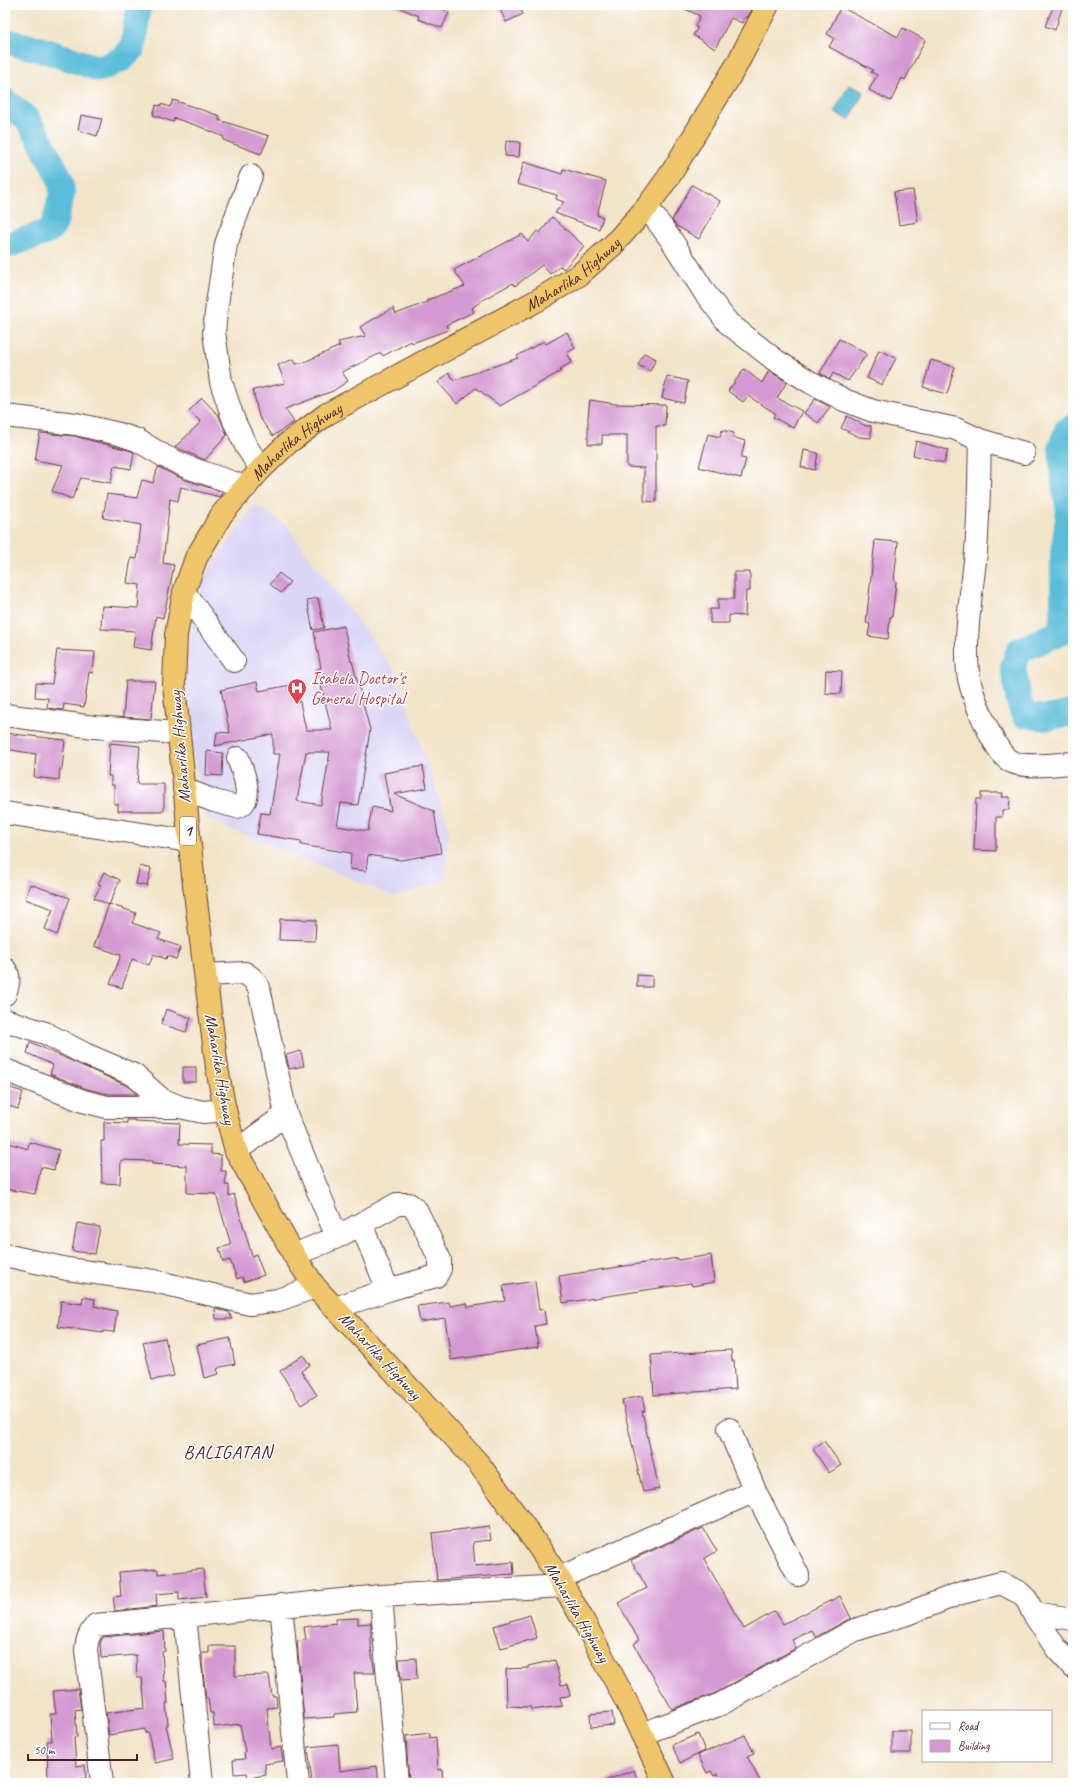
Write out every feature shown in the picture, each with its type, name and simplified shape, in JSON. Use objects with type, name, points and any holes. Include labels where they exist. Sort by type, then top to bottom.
[{"type":"highway","name":"Maharlika Highway","points":[[665,1783],[642,1734],[561,1582],[534,1540],[479,1464],[315,1287],[294,1255],[236,1151],[225,1110],[218,1068],[189,841],[174,684],[176,635],[184,592],[196,558],[222,514],[261,469],[288,443],[327,414],[538,300],[579,275],[613,245],[647,207],[672,172],[736,66],[768,5]]},
{"type":"street","points":[[251,176],[226,244],[214,332],[221,382],[234,421],[246,446],[261,469]]},
{"type":"street","points":[[647,207],[672,241],[705,293],[728,323],[775,360],[810,382],[844,400],[873,411],[956,429],[980,440],[1024,453]]},
{"type":"street","points":[[5,416],[76,424],[119,434],[137,440],[164,456],[187,467],[246,487]]},
{"type":"street","points":[[980,440],[977,534],[967,646],[968,674],[975,700],[997,746],[1003,756],[1011,762],[1020,765],[1073,763]]},
{"type":"street","points":[[184,592],[234,661]]},
{"type":"street","points":[[5,715],[94,727],[178,734]]},
{"type":"street","points":[[184,789],[214,801],[238,808],[246,800],[247,787],[238,758]]},
{"type":"street","points":[[5,813],[189,841]]},
{"type":"street","points":[[5,969],[8,973],[9,981],[5,994]]},
{"type":"street","points":[[206,975],[245,973],[253,979],[259,988],[286,1114],[337,1236]]},
{"type":"street","points":[[5,1020],[45,1033],[85,1054],[134,1075],[161,1099],[180,1107],[203,1112],[225,1110]]},
{"type":"street","points":[[5,1070],[83,1101],[107,1107],[180,1107]]},
{"type":"street","points":[[236,1151],[286,1114]]},
{"type":"street","points":[[294,1255],[337,1236],[397,1204],[409,1204],[417,1211],[440,1260],[440,1269],[436,1276],[335,1308]]},
{"type":"street","points":[[361,1224],[388,1290]]},
{"type":"street","points":[[5,1255],[67,1269],[154,1281],[250,1304],[278,1300],[315,1287]]},
{"type":"street","points":[[729,1429],[755,1491],[798,1575]]},
{"type":"street","points":[[102,1783],[86,1650],[89,1633],[96,1625],[281,1605],[561,1582],[755,1491]]},
{"type":"street","points":[[642,1734],[721,1704],[855,1630],[904,1615],[962,1593],[1001,1583],[1020,1593],[1027,1600],[1033,1613],[1056,1648],[1073,1667]]},
{"type":"street","points":[[382,1596],[397,1783]]},
{"type":"street","points":[[281,1605],[298,1783]]},
{"type":"street","points":[[1033,1613],[1073,1619]]},
{"type":"street","points":[[185,1616],[202,1783]]},
{"type":"shaded area","name":"Isabela Doctor's General Hospital","points":[[255,504],[286,525],[396,672],[449,828],[445,881],[395,897],[207,819],[189,738],[185,666],[202,580]]},
{"type":"water","points":[[849,85],[864,92],[849,120],[834,112]]},
{"type":"building","points":[[393,5],[432,5],[449,12],[442,28],[418,19],[419,16]]},
{"type":"building","points":[[498,5],[518,5],[523,14],[506,22]]},
{"type":"building","points":[[677,5],[751,5],[750,6],[753,8],[742,23],[731,18],[715,49],[693,35],[698,28],[695,27],[700,16]]},
{"type":"building","points":[[1054,5],[1063,5],[1055,30],[1045,26]]},
{"type":"building","points":[[841,7],[898,37],[903,28],[925,40],[905,80],[902,78],[891,101],[869,90],[877,75],[871,72],[873,70],[829,47],[834,38],[827,34]]},
{"type":"building","points":[[173,100],[220,116],[219,120],[269,136],[261,154],[223,140],[224,137],[198,126],[174,118],[173,122],[153,115],[156,105],[160,106],[161,104],[170,107]]},
{"type":"building","points":[[81,115],[102,119],[97,136],[78,130]]},
{"type":"building","points":[[506,141],[520,142],[519,157],[505,156]]},
{"type":"building","points":[[524,162],[562,174],[563,169],[606,181],[597,215],[603,217],[599,229],[555,213],[564,202],[556,199],[557,195],[517,184]]},
{"type":"building","points":[[692,185],[720,201],[699,239],[677,226],[672,220]]},
{"type":"building","points":[[913,190],[918,222],[899,225],[894,192]]},
{"type":"building","points":[[552,217],[584,246],[564,269],[560,266],[550,274],[542,265],[515,286],[513,283],[484,299],[472,308],[474,312],[446,325],[448,330],[412,343],[411,341],[383,356],[381,353],[342,372],[348,381],[333,391],[285,409],[294,422],[273,436],[259,417],[253,390],[285,383],[278,365],[294,359],[296,364],[302,363],[340,346],[338,342],[366,336],[360,327],[393,308],[396,314],[427,302],[427,300],[465,286],[454,270],[522,234],[528,242],[537,231],[540,233]]},
{"type":"building","points":[[567,332],[575,348],[567,353],[572,362],[560,369],[561,371],[500,406],[476,388],[457,404],[438,382],[449,373],[454,380],[518,358],[517,356],[544,341],[546,344]]},
{"type":"building","points":[[839,339],[867,354],[848,381],[833,373],[830,379],[820,373]]},
{"type":"building","points":[[879,350],[896,358],[882,385],[867,378]]},
{"type":"building","points":[[644,353],[656,359],[650,371],[638,365]]},
{"type":"building","points":[[931,360],[955,367],[947,394],[923,387]]},
{"type":"building","points":[[744,369],[762,383],[769,371],[787,382],[777,398],[802,411],[793,428],[773,417],[775,413],[748,396],[743,402],[728,391]]},
{"type":"building","points":[[667,376],[688,381],[684,403],[662,398]]},
{"type":"building","points":[[202,398],[219,416],[227,435],[205,460],[175,447],[201,422],[189,411]]},
{"type":"building","points":[[815,399],[830,407],[818,423],[804,413]]},
{"type":"building","points":[[590,400],[615,404],[666,405],[665,426],[656,426],[656,502],[644,501],[644,468],[627,467],[627,435],[602,435],[602,444],[588,444],[588,417]]},
{"type":"building","points":[[847,416],[866,426],[871,426],[871,438],[859,437],[841,428]]},
{"type":"building","points":[[722,430],[734,433],[733,437],[745,441],[741,458],[746,459],[741,478],[699,467],[708,434],[720,437]]},
{"type":"building","points":[[40,433],[74,436],[132,451],[134,453],[131,469],[114,466],[111,483],[81,478],[72,499],[52,491],[63,465],[35,460]]},
{"type":"building","points":[[916,441],[948,450],[944,463],[913,455]]},
{"type":"building","points":[[804,450],[818,453],[815,470],[801,467]]},
{"type":"building","points":[[158,467],[183,479],[222,492],[220,497],[181,487],[178,501],[170,499],[163,563],[174,565],[163,618],[156,616],[151,650],[133,647],[135,631],[101,629],[102,606],[138,608],[140,585],[127,583],[131,558],[137,559],[141,525],[103,518],[107,494],[137,498],[142,480],[153,483]]},
{"type":"building","points":[[875,540],[898,542],[894,581],[896,582],[888,639],[868,636],[870,624],[866,623]]},
{"type":"building","points":[[734,572],[750,572],[750,591],[746,591],[745,616],[729,615],[729,623],[710,623],[710,609],[718,609],[718,599],[734,599]]},
{"type":"building","points":[[279,573],[290,582],[281,593],[270,584]]},
{"type":"building","points":[[318,598],[324,628],[313,630],[307,600]]},
{"type":"building","points":[[344,626],[351,662],[352,661],[370,730],[358,805],[341,803],[337,826],[368,831],[372,807],[391,811],[384,773],[423,766],[427,788],[394,794],[434,811],[441,853],[401,860],[368,855],[366,871],[350,869],[351,853],[301,845],[301,841],[257,834],[261,813],[270,814],[280,754],[273,754],[273,734],[215,746],[217,732],[230,733],[221,690],[257,682],[259,691],[296,684],[306,730],[332,730],[317,669],[321,668],[314,632]],"holes":[[[306,752],[330,752],[321,805],[297,801]]]},
{"type":"building","points":[[57,650],[95,652],[93,673],[89,672],[84,707],[64,704],[63,710],[47,708],[48,698],[35,697],[36,683],[52,684]]},
{"type":"building","points":[[826,670],[842,671],[841,694],[825,693]]},
{"type":"building","points":[[126,681],[155,681],[151,719],[123,717]]},
{"type":"building","points":[[5,733],[65,740],[62,769],[60,769],[59,780],[34,777],[36,754],[5,749]]},
{"type":"building","points":[[110,743],[140,746],[137,784],[164,784],[164,811],[118,811],[118,804],[114,804],[114,785],[111,785],[111,776],[108,776]]},
{"type":"building","points":[[207,751],[223,753],[222,776],[206,775]]},
{"type":"building","points":[[981,793],[1003,793],[1002,797],[1010,797],[1009,810],[1002,810],[1002,817],[996,817],[996,851],[974,850],[976,799],[981,799]]},
{"type":"building","points":[[140,866],[151,869],[147,886],[136,884]]},
{"type":"building","points":[[104,872],[120,880],[109,905],[94,898],[101,885],[98,884]]},
{"type":"building","points":[[30,884],[70,898],[57,935],[45,929],[53,909],[25,899]]},
{"type":"building","points":[[109,904],[136,913],[132,923],[161,933],[158,939],[181,947],[176,959],[167,956],[166,959],[153,954],[149,965],[132,959],[122,988],[110,984],[121,955],[94,946]]},
{"type":"building","points":[[280,919],[316,920],[315,941],[279,940]]},
{"type":"building","points":[[637,975],[652,976],[652,987],[637,987]]},
{"type":"building","points":[[166,1009],[191,1018],[186,1032],[161,1024]]},
{"type":"building","points":[[30,1042],[127,1086],[137,1094],[109,1094],[87,1089],[50,1074],[53,1065],[27,1053]]},
{"type":"building","points":[[301,1051],[304,1066],[289,1069],[286,1055]]},
{"type":"building","points":[[183,1067],[196,1067],[196,1082],[183,1082]]},
{"type":"building","points":[[5,1086],[23,1092],[18,1109],[5,1105]]},
{"type":"building","points":[[127,1120],[180,1123],[179,1144],[211,1145],[211,1154],[221,1155],[221,1171],[226,1171],[225,1185],[229,1185],[229,1196],[234,1194],[252,1256],[256,1254],[264,1275],[244,1282],[242,1277],[237,1279],[230,1260],[223,1262],[219,1248],[231,1245],[216,1194],[187,1193],[187,1166],[152,1164],[152,1161],[121,1160],[120,1184],[102,1183],[101,1141],[104,1141],[104,1122],[127,1123]]},
{"type":"building","points":[[5,1142],[28,1149],[29,1142],[59,1150],[54,1170],[41,1167],[35,1194],[5,1189],[5,1173],[8,1161],[5,1160]]},
{"type":"building","points":[[77,1223],[100,1227],[95,1254],[72,1251]]},
{"type":"building","points":[[711,1255],[714,1282],[692,1286],[691,1283],[563,1303],[559,1276],[678,1258],[678,1260]]},
{"type":"building","points":[[535,1281],[539,1310],[544,1309],[546,1324],[535,1326],[538,1347],[451,1360],[445,1318],[420,1322],[417,1306],[449,1302],[450,1306],[467,1303],[468,1307],[505,1301],[503,1286]]},
{"type":"building","points":[[83,1297],[95,1299],[94,1306],[117,1311],[114,1332],[103,1331],[103,1333],[58,1327],[61,1301],[82,1304]]},
{"type":"building","points":[[215,1309],[229,1312],[232,1319],[216,1319]]},
{"type":"building","points":[[165,1338],[174,1376],[152,1380],[143,1342]]},
{"type":"building","points":[[230,1338],[235,1364],[221,1367],[217,1369],[219,1374],[204,1378],[197,1345]]},
{"type":"building","points":[[731,1350],[732,1361],[734,1361],[736,1389],[654,1395],[651,1355]]},
{"type":"building","points":[[303,1355],[310,1365],[301,1371],[317,1395],[301,1405],[280,1371]]},
{"type":"building","points":[[642,1396],[645,1411],[642,1411],[659,1489],[643,1492],[622,1400]]},
{"type":"building","points":[[824,1441],[841,1465],[829,1473],[813,1449]]},
{"type":"building","points":[[489,1526],[491,1540],[473,1542],[475,1566],[513,1562],[514,1574],[437,1580],[432,1533]]},
{"type":"building","points":[[703,1528],[717,1551],[704,1559],[744,1629],[775,1611],[783,1624],[840,1596],[851,1618],[816,1637],[812,1630],[792,1640],[796,1648],[716,1693],[672,1709],[634,1644],[639,1640],[618,1603],[647,1588],[631,1560]]},
{"type":"building","points":[[158,1569],[158,1574],[203,1569],[206,1597],[179,1600],[179,1592],[156,1594],[157,1606],[115,1611],[113,1597],[121,1596],[119,1572]]},
{"type":"building","points":[[530,1615],[537,1638],[501,1648],[494,1626]]},
{"type":"building","points":[[358,1618],[358,1624],[371,1623],[371,1649],[375,1673],[354,1673],[357,1712],[334,1714],[334,1717],[304,1719],[297,1641],[306,1640],[304,1627],[336,1623],[336,1619]]},
{"type":"building","points":[[164,1631],[165,1651],[162,1652],[164,1681],[166,1681],[168,1703],[166,1703],[168,1725],[166,1725],[174,1759],[155,1763],[148,1733],[145,1733],[145,1729],[109,1735],[106,1713],[145,1708],[142,1678],[137,1678],[136,1655],[101,1658],[100,1643],[103,1637]]},
{"type":"building","points":[[209,1646],[235,1646],[235,1676],[269,1675],[272,1696],[276,1696],[277,1707],[267,1708],[271,1749],[281,1747],[283,1761],[265,1764],[266,1775],[248,1778],[247,1773],[234,1774],[233,1760],[245,1759],[240,1724],[214,1727],[213,1713],[210,1713],[208,1698],[206,1698],[202,1663],[202,1653],[209,1653]]},
{"type":"building","points":[[416,1658],[417,1679],[401,1680],[399,1659]]},
{"type":"building","points":[[555,1660],[561,1685],[568,1684],[570,1696],[560,1697],[562,1706],[531,1710],[531,1707],[507,1706],[506,1669],[528,1668],[528,1666]]},
{"type":"building","points":[[78,1689],[81,1709],[75,1710],[77,1737],[74,1737],[76,1766],[85,1765],[86,1778],[75,1780],[75,1783],[48,1783],[47,1741],[52,1741],[50,1714],[56,1714],[53,1691]]},
{"type":"building","points":[[612,1712],[614,1725],[591,1727],[590,1714]]},
{"type":"building","points":[[892,1731],[911,1731],[911,1753],[892,1753]]},
{"type":"building","points":[[430,1733],[430,1738],[436,1737],[438,1770],[442,1769],[443,1783],[409,1783],[406,1736]]},
{"type":"building","points":[[698,1734],[705,1751],[680,1763],[672,1745]]},
{"type":"building","points":[[745,1735],[754,1753],[747,1756],[761,1783],[722,1783],[717,1774],[714,1776],[711,1771],[707,1773],[698,1755]]},
{"type":"building","points":[[338,1744],[340,1771],[377,1766],[379,1783],[312,1783],[308,1747]]},
{"type":"building","points":[[634,1770],[639,1783],[602,1783],[602,1782]]},
{"type":"waterway","points":[[5,41],[46,51],[100,69],[122,59],[133,48],[139,5]]},
{"type":"waterway","points":[[5,101],[25,117],[37,134],[61,181],[62,194],[54,225],[47,232],[5,246]]},
{"type":"waterway","points":[[1073,427],[1067,430],[1061,447],[1064,483],[1069,511],[1063,555],[1063,617],[1060,633],[1019,650],[1013,667],[1019,702],[1024,715],[1045,718],[1073,713]]},
{"type":"place","name":"Isabela Doctor's General Hospital","points":[[297,705]]},
{"type":"district","name":"BALIGATAN","points":[[228,1452]]}]
